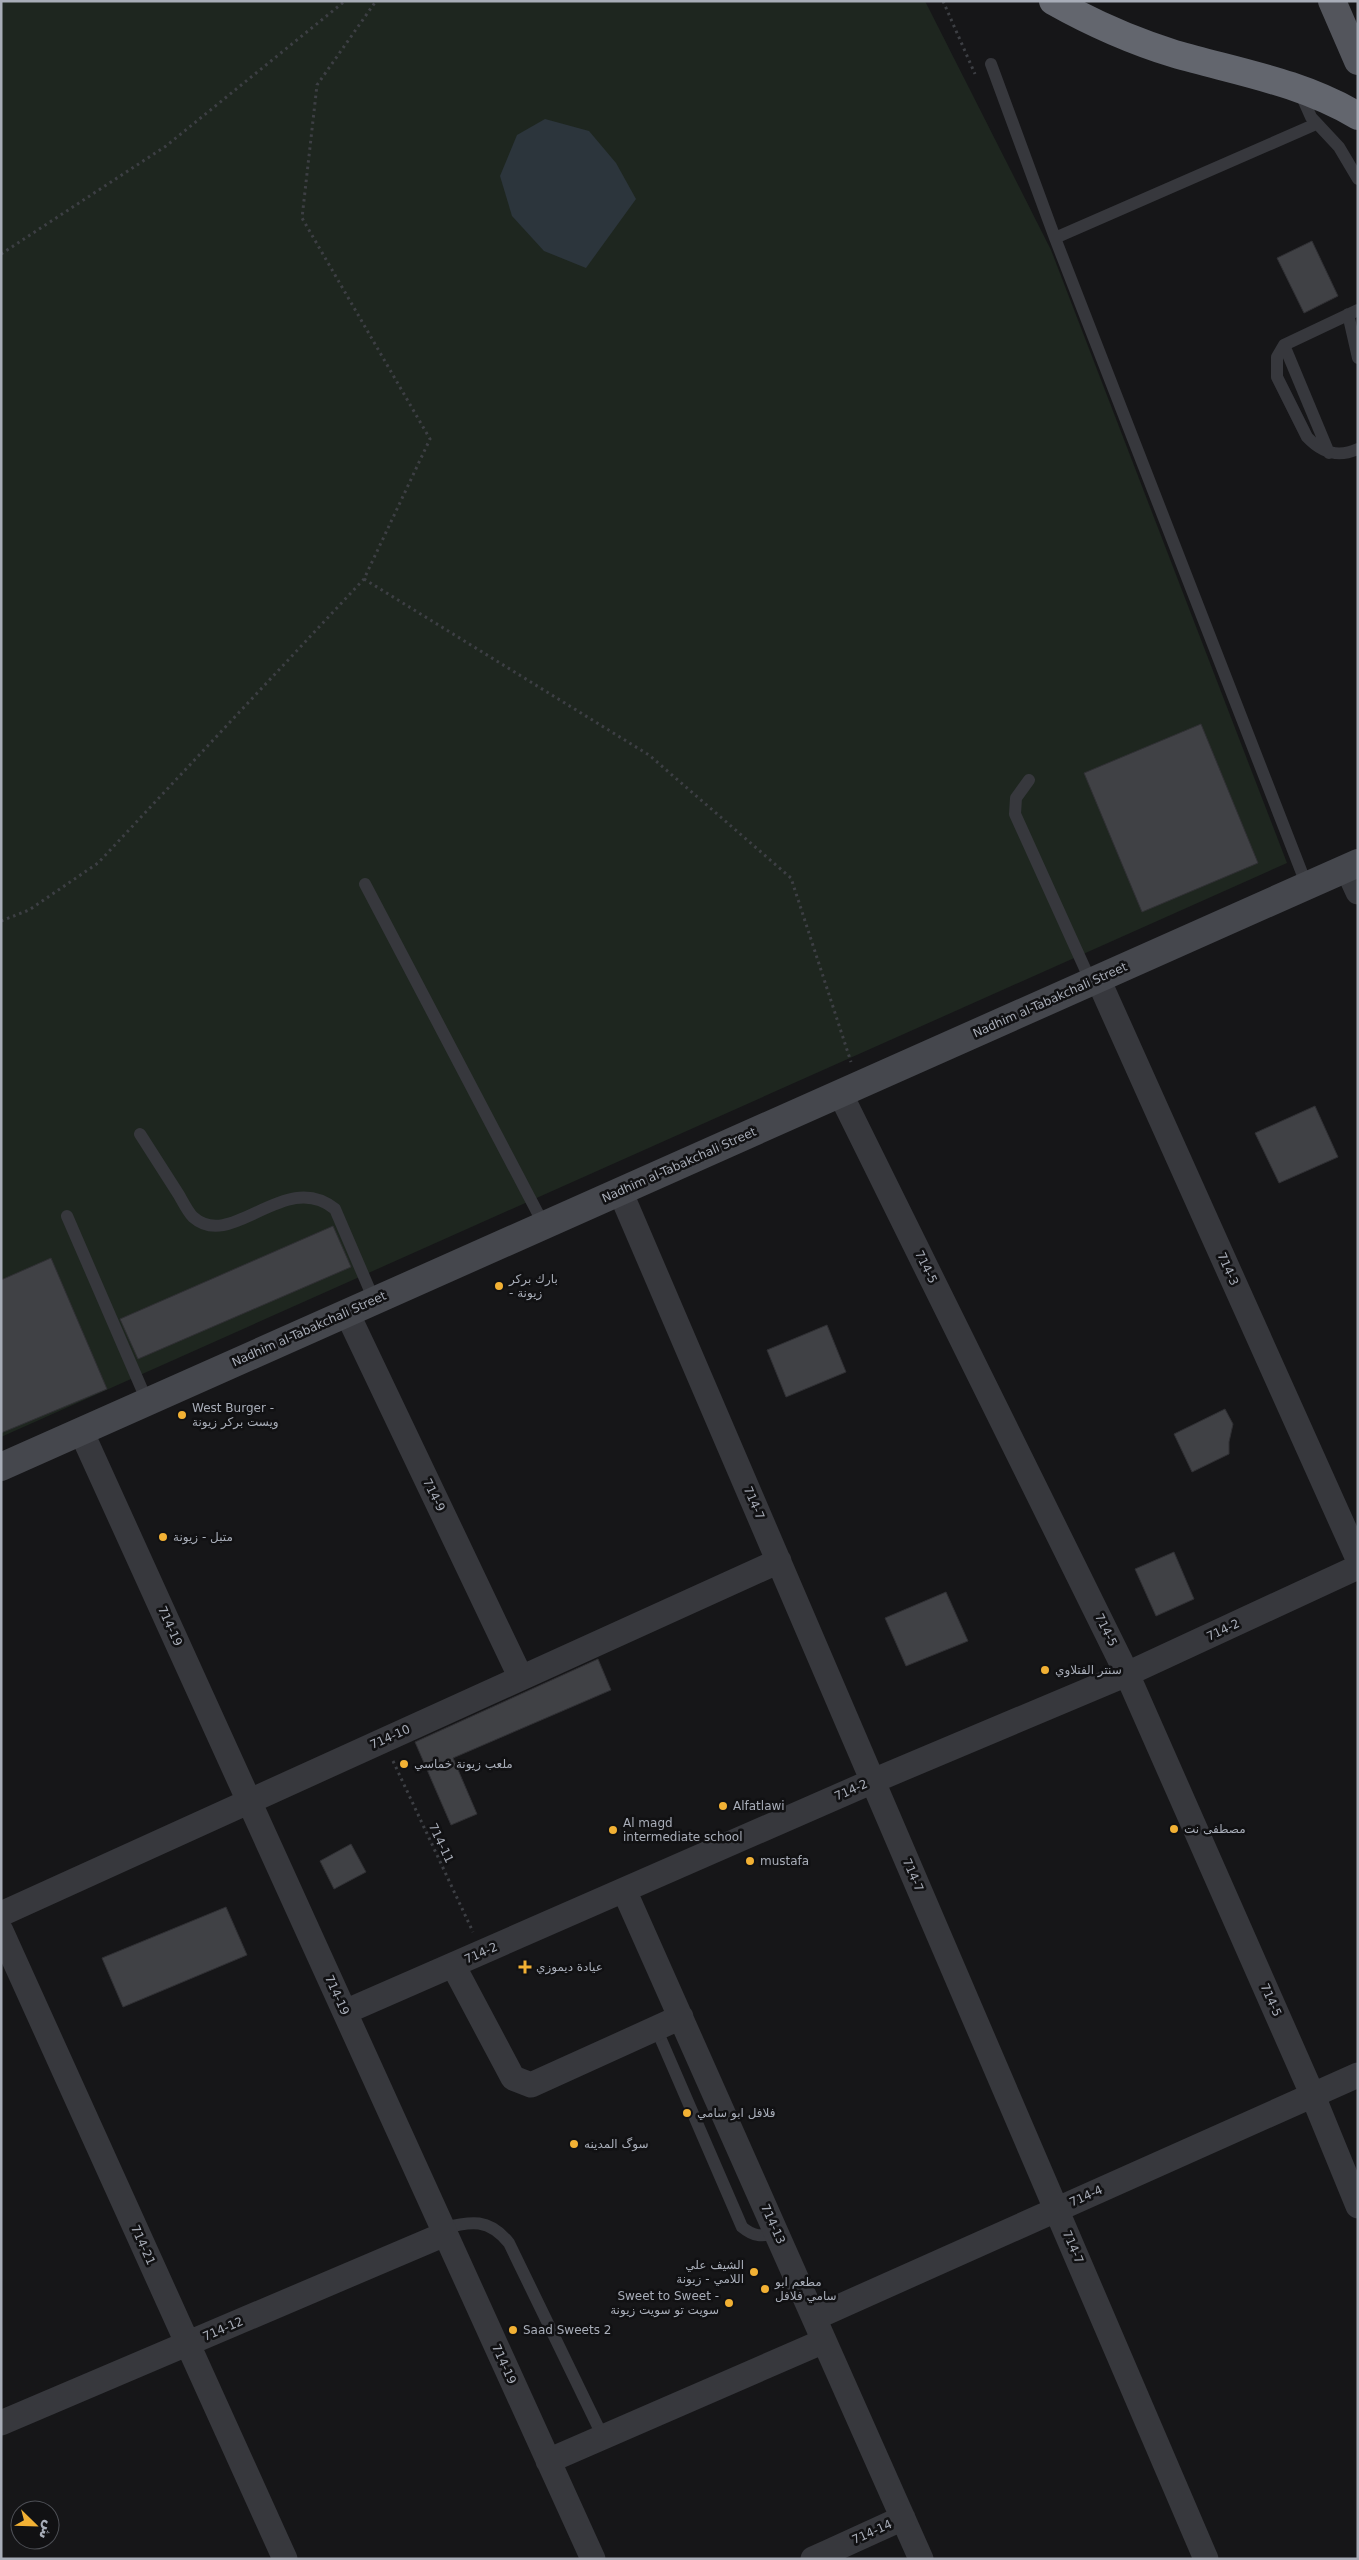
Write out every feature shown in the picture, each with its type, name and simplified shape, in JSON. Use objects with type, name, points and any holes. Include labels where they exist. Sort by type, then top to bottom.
[{"type":"highway","points":[[1053,1],[1105,28],[1140,42],[1298,87],[1358,116]]},
{"type":"main road","points":[[1332,1],[1358,61]]},
{"type":"main road","name":"Nadhim al-Tabakchali Street","points":[[1,1467],[1307,886],[1354,874]]},
{"type":"street","name":"714-3","points":[[1095,980],[1358,1559]]},
{"type":"street","name":"714-5","points":[[849,1089],[1128,1674],[1313,2096],[1358,2206]]},
{"type":"street","name":"714-7","points":[[620,1191],[1206,2559]]},
{"type":"street","name":"714-9","points":[[347,1313],[522,1678]]},
{"type":"street","name":"714-19","points":[[81,1431],[593,2559]]},
{"type":"street","name":"714-10","points":[[1,1914],[779,1561]]},
{"type":"street","name":"714-2","points":[[345,2012],[873,1781],[1128,1674],[1358,1567]]},
{"type":"street","name":"714-13","points":[[624,1890],[921,2559]]},
{"type":"street","name":"714-21","points":[[1,1931],[285,2559]]},
{"type":"street","points":[[453,1965],[513,2078],[522,2083],[531,2085],[681,2017]]},
{"type":"street","name":"714-4","points":[[814,2318],[1358,2075]]},
{"type":"street","name":"714-12","points":[[1,2423],[188,2344],[444,2231]]},
{"type":"street","points":[[548,2461],[824,2340]]},
{"type":"street","name":"714-14","points":[[814,2559],[903,2518]]},
{"type":"lane","points":[[991,64],[1055,238],[1307,886]]},
{"type":"lane","points":[[1298,87],[1306,109],[1316,124],[1339,147],[1358,179]]},
{"type":"lane","points":[[1055,238],[1316,124]]},
{"type":"lane","points":[[1358,358],[1353,312],[1284,346],[1277,357],[1277,377],[1307,437],[1328,453],[1345,455],[1358,449]]},
{"type":"lane","points":[[1284,346],[1328,453]]},
{"type":"lane","points":[[1029,780],[1016,798],[1015,814],[1095,980]]},
{"type":"lane","points":[[365,884],[544,1225]]},
{"type":"lane","points":[[140,1134],[194,1218],[209,1224],[228,1225],[283,1200],[305,1196],[327,1202],[335,1208],[374,1300]]},
{"type":"lane","points":[[67,1216],[147,1401]]},
{"type":"lane","points":[[656,2028],[742,2227],[749,2232],[763,2236],[776,2232]]},
{"type":"lane","points":[[444,2231],[473,2221],[500,2232],[509,2243],[602,2437]]},
{"type":"path","points":[[1,254],[166,146],[345,1]]},
{"type":"path","points":[[1,921],[29,910],[98,863],[364,578],[430,439],[302,218],[317,85],[376,1]]},
{"type":"path","points":[[364,578],[649,755],[791,878],[849,1089]]},
{"type":"path","name":"714-11","points":[[384,1740],[482,1952]]},
{"type":"shaded area","points":[[1,1],[925,1],[1051,250],[1287,863],[1,1437]]},
{"type":"shaded area","points":[[545,119],[589,131],[616,163],[636,199],[586,268],[544,251],[512,216],[500,176],[517,135]]},
{"type":"building","points":[[1312,241],[1338,296],[1304,313],[1277,258]]},
{"type":"building","points":[[1201,724],[1258,863],[1142,912],[1084,773]]},
{"type":"building","points":[[1315,1106],[1338,1157],[1279,1183],[1255,1133]]},
{"type":"building","points":[[333,1226],[351,1267],[138,1359],[120,1319]]},
{"type":"building","points":[[51,1258],[107,1389],[1,1433],[1,1280]]},
{"type":"building","points":[[827,1325],[846,1372],[786,1397],[767,1350]]},
{"type":"building","points":[[1225,1409],[1233,1424],[1229,1442],[1229,1454],[1192,1472],[1174,1434]]},
{"type":"building","points":[[1174,1552],[1194,1599],[1156,1616],[1135,1569]]},
{"type":"building","points":[[946,1592],[968,1641],[906,1666],[885,1618]]},
{"type":"building","points":[[598,1659],[611,1690],[453,1758],[477,1814],[451,1825],[415,1742]]},
{"type":"building","points":[[351,1844],[366,1872],[334,1889],[320,1861]]},
{"type":"building","points":[[226,1907],[247,1955],[123,2007],[102,1958]]},
{"type":"place","name":"بارك بركر - زيونة","points":[[499,1286]]},
{"type":"place","name":"West Burger - ويست بركر زيونة","points":[[182,1415]]},
{"type":"place","name":"متبل - زيونة","points":[[163,1537]]},
{"type":"place","name":"سنتر الفتلاوي","points":[[1045,1670]]},
{"type":"place","name":"ملعب زيونة خماسي","points":[[404,1764]]},
{"type":"place","name":"Alfatlawi","points":[[723,1806]]},
{"type":"place","name":"مصطفى نت","points":[[1174,1829]]},
{"type":"place","name":"Al magd intermediate school","points":[[613,1830]]},
{"type":"place","name":"mustafa","points":[[750,1861]]},
{"type":"place","name":"عيادة ديموزي","points":[[525,1967]]},
{"type":"place","name":"فلافل ابو سامي","points":[[687,2113]]},
{"type":"place","name":"سوگ المدينه","points":[[574,2144]]},
{"type":"place","name":"الشيف علي اللامي - زيونة","points":[[754,2272]]},
{"type":"place","name":"مطعم ابو سامي فلافل","points":[[765,2289]]},
{"type":"place","name":"Sweet to Sweet - سويت تو سويت زيونة","points":[[729,2303]]},
{"type":"place","name":"Saad Sweets 2","points":[[513,2330]]}]
